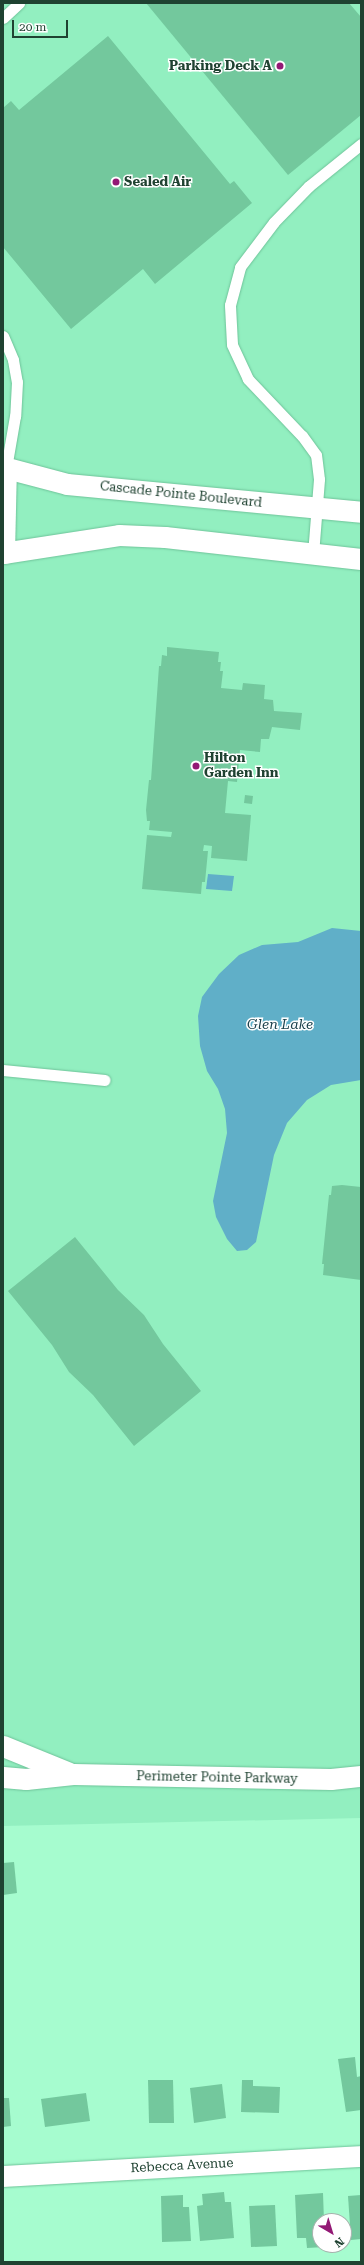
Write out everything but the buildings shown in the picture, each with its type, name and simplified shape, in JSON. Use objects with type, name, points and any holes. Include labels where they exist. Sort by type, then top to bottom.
[{"type":"street","name":"Cascade Pointe Boulevard","points":[[4,468],[67,484],[361,512]]},
{"type":"street","points":[[4,468],[4,553],[119,535],[165,537],[361,559]]},
{"type":"street","name":"Perimeter Pointe Parkway","points":[[3,1746],[73,1774]]},
{"type":"street","name":"Perimeter Pointe Parkway","points":[[3,1776],[26,1778],[73,1774],[331,1779],[361,1776]]},
{"type":"street","name":"Rebecca Avenue","points":[[3,2176],[361,2156]]},
{"type":"lane","points":[[3,18],[19,3]]},
{"type":"lane","points":[[313,554],[319,464],[316,455],[302,436],[248,379],[232,344],[230,305],[240,267],[274,222],[309,186],[361,144]]},
{"type":"lane","points":[[3,336],[13,360],[16,382],[15,416],[4,468]]},
{"type":"lane","points":[[3,1070],[105,1080]]},
{"type":"shaded area","points":[[3,3],[361,3],[361,1818],[3,1826]]},
{"type":"water","points":[[208,874],[234,876],[232,891],[206,889]]},
{"type":"water","name":"Glen Lake","points":[[332,928],[361,931],[361,1080],[331,1085],[307,1100],[287,1123],[274,1155],[256,1242],[247,1250],[237,1251],[227,1239],[216,1217],[213,1201],[227,1133],[225,1109],[218,1089],[207,1071],[200,1046],[198,1016],[202,997],[219,974],[239,955],[262,945],[298,942]]},
{"type":"place","name":"Parking Deck A","points":[[280,66]]},
{"type":"place","name":"Sealed Air","points":[[116,182]]},
{"type":"place","name":"Hilton Garden Inn","points":[[196,766]]}]
